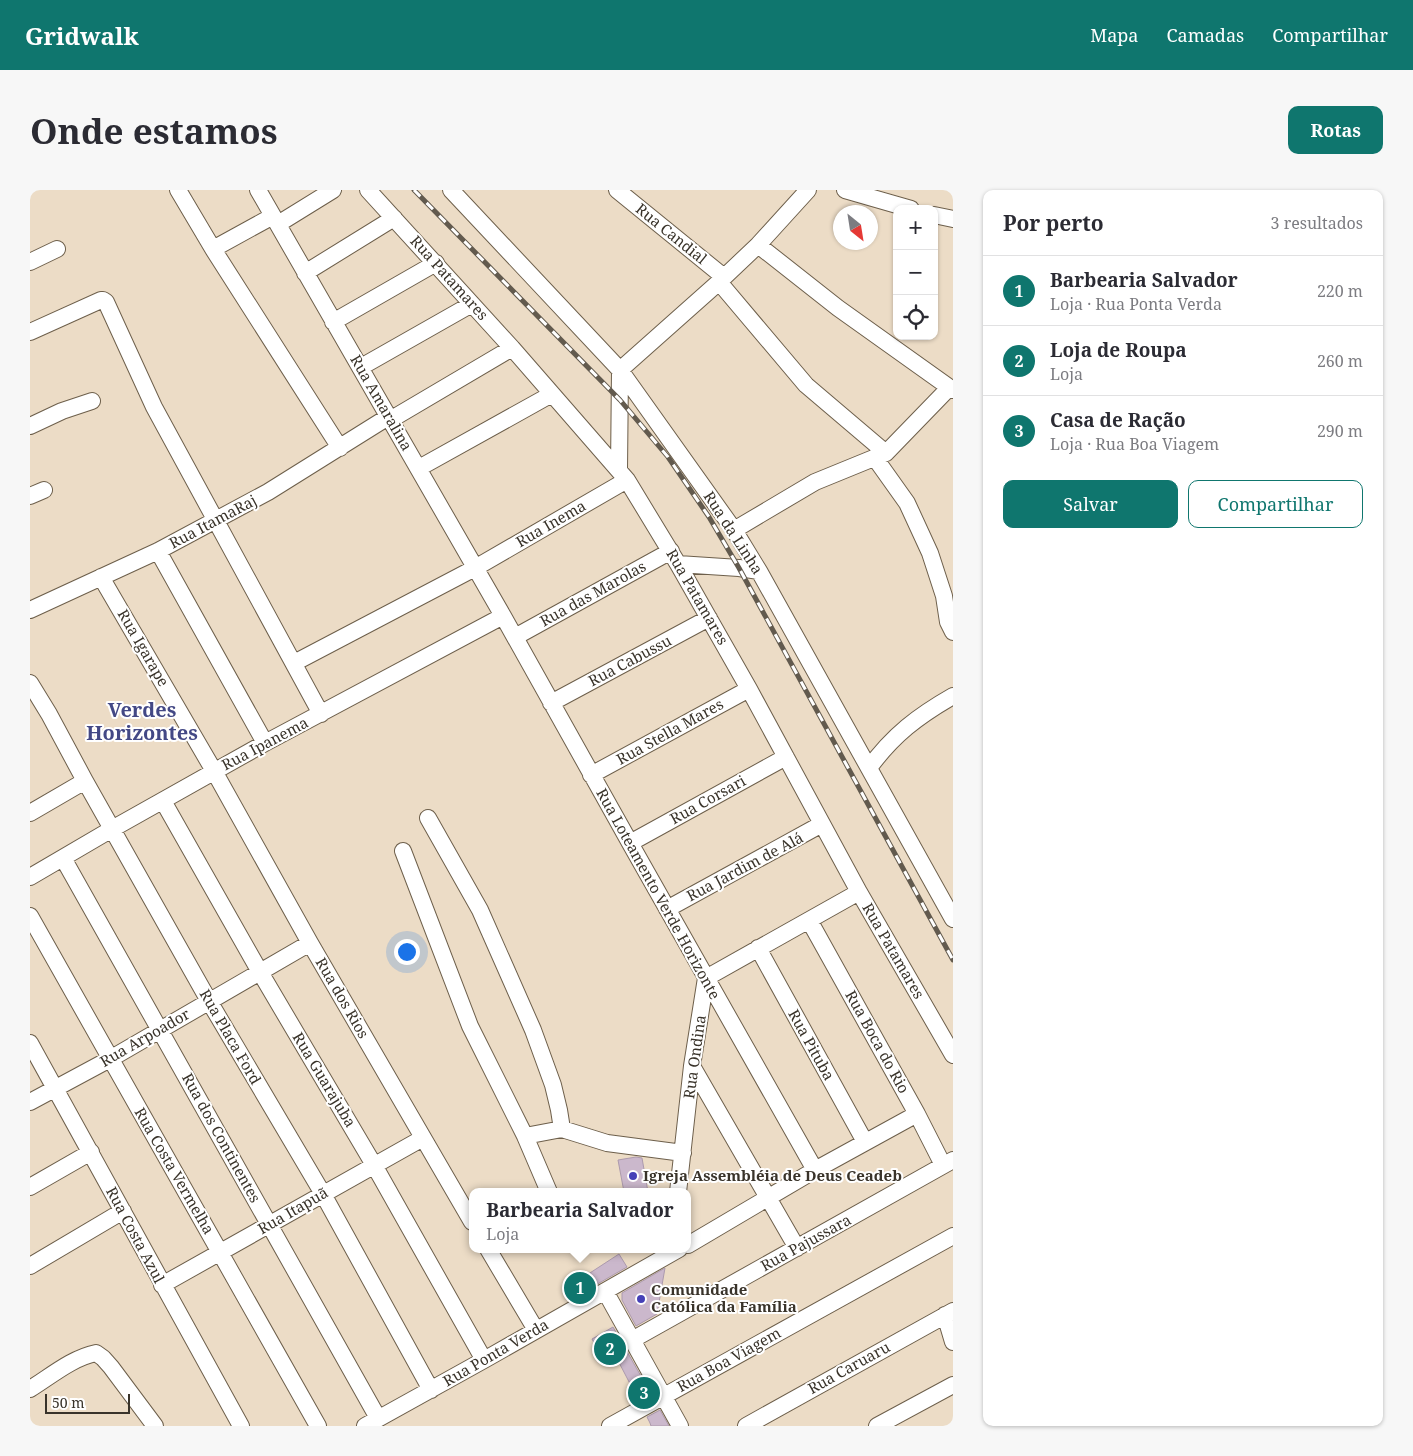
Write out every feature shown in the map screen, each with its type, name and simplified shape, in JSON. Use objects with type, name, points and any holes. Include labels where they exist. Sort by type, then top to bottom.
[{"type":"street","points":[[178,190],[213,249],[340,448]]},
{"type":"street","name":"Rua Amaralina","points":[[258,190],[503,616]]},
{"type":"street","points":[[213,249],[276,220],[334,190]]},
{"type":"street","name":"Rua Patamares","points":[[368,190],[512,348],[623,475],[709,618],[859,892],[953,1055]]},
{"type":"street","name":"Rua da Linha","points":[[451,190],[620,370],[734,530],[759,571],[953,919]]},
{"type":"street","points":[[623,475],[620,370],[722,280],[758,245],[808,190]]},
{"type":"street","points":[[845,190],[897,205]]},
{"type":"street","name":"Rua Candial","points":[[620,191],[722,280],[806,385],[881,455],[905,499],[930,553],[944,596],[948,622],[953,632]]},
{"type":"street","points":[[938,216],[953,219]]},
{"type":"street","points":[[305,274],[394,218]]},
{"type":"street","points":[[734,530],[815,482],[881,455],[952,390],[838,308],[758,245]]},
{"type":"street","points":[[30,262],[57,249]]},
{"type":"street","points":[[334,322],[436,264]]},
{"type":"street","points":[[30,332],[101,300],[106,302],[154,407],[321,714]]},
{"type":"street","points":[[361,367],[472,304]]},
{"type":"street","name":"Rua ItamaRaj","points":[[30,610],[158,551],[279,486],[389,418],[512,348]]},
{"type":"street","points":[[419,468],[552,394]]},
{"type":"street","points":[[30,426],[62,411],[92,401]]},
{"type":"street","name":"Rua Inema","points":[[294,663],[474,568],[623,475]]},
{"type":"street","points":[[158,551],[265,743]]},
{"type":"street","points":[[674,557],[759,571]]},
{"type":"street","name":"Rua das Marolas","points":[[514,637],[674,557]]},
{"type":"street","name":"Rua Igarape","points":[[101,577],[214,771]]},
{"type":"street","name":"Rua Ipanema","points":[[30,877],[214,771],[503,616]]},
{"type":"street","name":"Rua Loteamento Verde Horizonte","points":[[503,616],[815,1170]]},
{"type":"street","name":"Rua Cabussu","points":[[551,703],[709,618]]},
{"type":"street","name":"Rua Placa Ford","points":[[30,683],[209,1001],[323,1194],[431,1390]]},
{"type":"street","name":"Rua Stella Mares","points":[[592,775],[749,689]]},
{"type":"street","points":[[869,768],[883,749],[903,730],[933,707],[953,696]]},
{"type":"street","name":"Rua Corsari","points":[[630,843],[786,757]]},
{"type":"street","name":"Rua dos Rios","points":[[214,771],[310,944],[469,1217]]},
{"type":"street","points":[[32,807],[85,781]]},
{"type":"street","name":"Rua Guarajuba","points":[[164,801],[260,972],[374,1165],[484,1360]]},
{"type":"street","points":[[428,818],[480,910],[533,1030],[553,1085],[562,1129]]},
{"type":"street","name":"Rua Jardim de Alá","points":[[667,909],[822,824]]},
{"type":"street","points":[[403,852],[470,1026],[525,1136],[547,1188]]},
{"type":"street","name":"Rua dos Continentes","points":[[63,858],[269,1225],[372,1422]]},
{"type":"street","points":[[706,978],[859,892]]},
{"type":"street","name":"Rua Costa Vermelha","points":[[30,916],[318,1426]]},
{"type":"street","name":"Rua Boca do Rio","points":[[809,920],[917,1114],[948,1163]]},
{"type":"street","name":"Rua Arpoador","points":[[30,1102],[110,1059],[310,944]]},
{"type":"street","name":"Rua Pituba","points":[[758,948],[864,1142]]},
{"type":"street","name":"Rua Ondina","points":[[679,1188],[692,1066],[706,978]]},
{"type":"street","name":"Rua Costa Azul","points":[[30,1043],[241,1426]]},
{"type":"street","points":[[692,1066],[797,1248]]},
{"type":"street","points":[[691,1242],[864,1142],[917,1114]]},
{"type":"street","points":[[525,1136],[562,1129],[606,1143],[683,1153]]},
{"type":"street","name":"Rua Itapuã","points":[[162,1285],[423,1138]]},
{"type":"street","points":[[30,1187],[91,1152]]},
{"type":"street","name":"Rua Pajussara","points":[[632,1340],[948,1163]]},
{"type":"street","points":[[30,1266],[123,1211]]},
{"type":"street","name":"Rua Boa Viagem","points":[[610,1426],[953,1236]]},
{"type":"street","points":[[490,1253],[536,1330]]},
{"type":"street","name":"Rua Ponta Verda","points":[[372,1422],[670,1253]]},
{"type":"street","points":[[605,1291],[680,1426]]},
{"type":"street","points":[[949,1313],[953,1342]]},
{"type":"street","name":"Rua Caruaru","points":[[746,1426],[949,1313]]},
{"type":"street","points":[[30,1389],[76,1360],[96,1353],[111,1367],[155,1426]]},
{"type":"street","points":[[877,1426],[953,1385]]},
{"type":"building","name":"Igreja Assembléia de Deus Ceadeb","points":[[642,1158],[647,1188],[623,1188],[618,1160]]},
{"type":"building","points":[[619,1254],[627,1267],[580,1294],[573,1284]]},
{"type":"building","name":"Comunidade Católica da Família","points":[[665,1268],[657,1314],[636,1326],[622,1300],[622,1293]]},
{"type":"building","points":[[613,1327],[650,1392],[638,1399],[614,1353],[605,1358],[601,1345],[597,1348],[592,1339]]},
{"type":"building","points":[[660,1410],[669,1426],[651,1426],[647,1417]]},
{"type":"railway","points":[[414,190],[620,400],[668,457],[709,517],[739,568],[953,960]]},
{"type":"place","name":"Igreja Assembléia de Deus Ceadeb","points":[[633,1176]]},
{"type":"place","name":"Barbearia Salvador","points":[[580,1288]]},
{"type":"place","name":"Comunidade Católica da Família","points":[[641,1299]]},
{"type":"place","name":"Loja de Roupa","points":[[610,1349]]},
{"type":"place","name":"Casa de Ração","points":[[644,1393]]},
{"type":"district","name":"Verdes Horizontes","points":[[142,722]]}]
